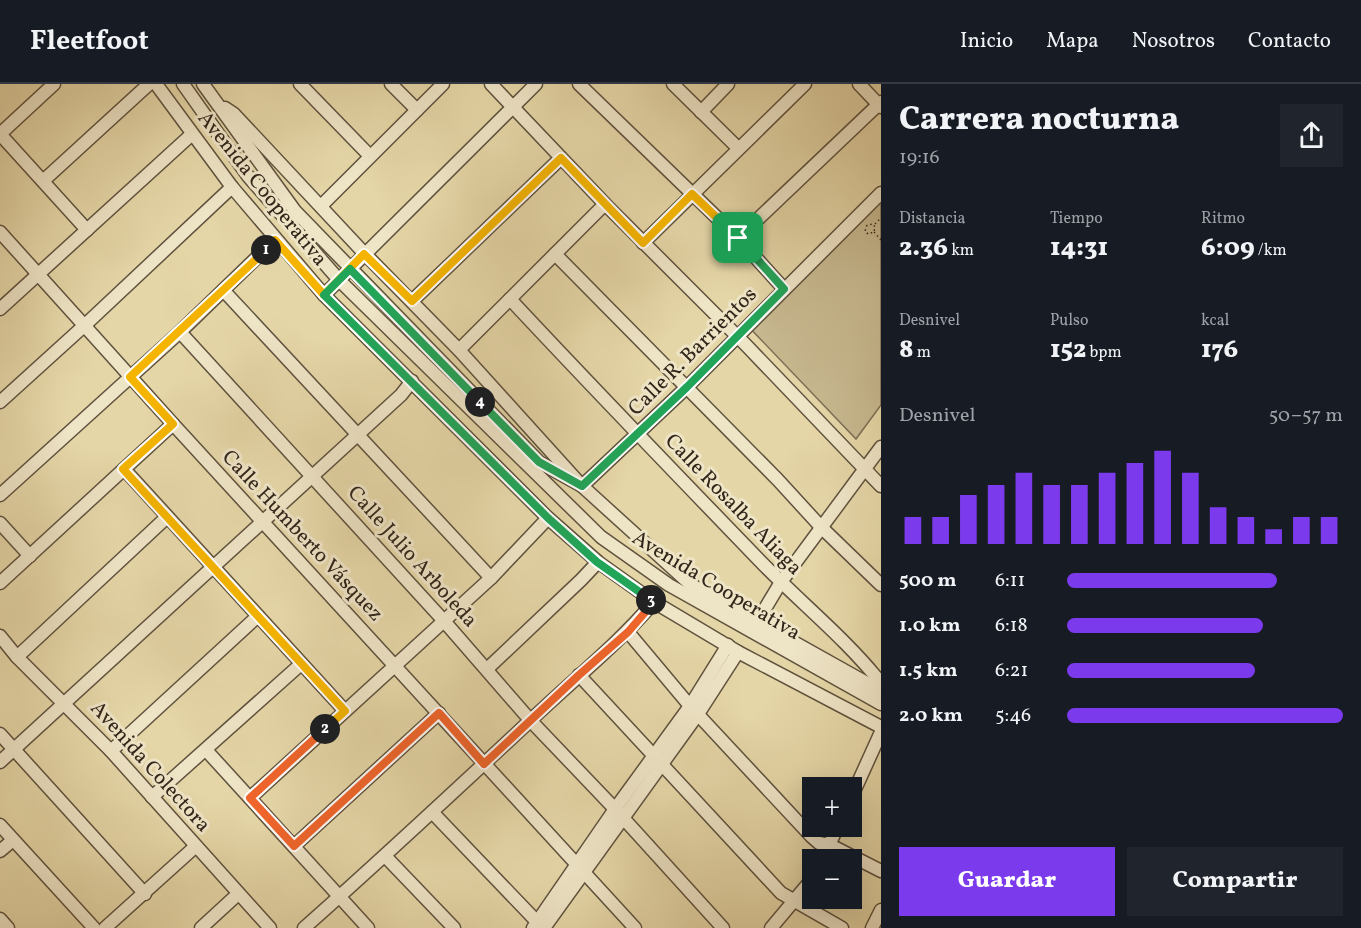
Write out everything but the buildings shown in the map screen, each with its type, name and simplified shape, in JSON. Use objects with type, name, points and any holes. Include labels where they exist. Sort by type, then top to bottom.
[{"type":"street","points":[[54,84],[0,134],[87,230]]},
{"type":"street","points":[[43,181],[149,84]]},
{"type":"street","name":"Avenida Cooperativa","points":[[156,84],[191,135],[232,187],[324,295],[548,518],[597,562],[654,602],[733,649],[881,727]]},
{"type":"street","name":"Avenida Cooperativa","points":[[183,84],[248,176],[339,280],[601,537],[669,585],[881,704]]},
{"type":"street","points":[[203,84],[295,211],[539,462],[582,486]]},
{"type":"street","points":[[300,84],[370,156]]},
{"type":"street","points":[[391,84],[417,110]]},
{"type":"street","points":[[321,206],[443,84]]},
{"type":"street","points":[[491,84],[881,486]]},
{"type":"street","points":[[324,295],[536,84]]},
{"type":"street","points":[[579,84],[738,238],[784,289]]},
{"type":"street","points":[[673,84],[738,148]]},
{"type":"street","points":[[701,112],[728,84]]},
{"type":"street","points":[[643,243],[805,84]]},
{"type":"street","points":[[738,238],[880,105],[859,84]]},
{"type":"street","points":[[216,102],[234,114],[364,254],[459,350],[582,486],[690,584],[881,691]]},
{"type":"street","points":[[0,309],[191,135]]},
{"type":"street","points":[[412,301],[561,158]]},
{"type":"street","points":[[0,402],[85,326],[232,187]]},
{"type":"street","name":"Calle R. Barrientos","points":[[582,486],[687,387],[881,193]]},
{"type":"street","points":[[459,350],[605,204]]},
{"type":"street","name":"Calle Humberto Vásquez","points":[[0,232],[635,928]]},
{"type":"street","points":[[0,495],[180,332],[275,240]]},
{"type":"street","points":[[555,254],[778,480],[820,527],[881,585]]},
{"type":"street","points":[[224,291],[491,578]]},
{"type":"street","name":"Calle Rosalba Aliaga","points":[[510,299],[637,434],[881,683]]},
{"type":"street","name":"Calle Julio Arboleda","points":[[180,332],[444,621],[530,720],[723,928]]},
{"type":"street","points":[[0,762],[401,395],[412,381]]},
{"type":"street","points":[[0,583],[173,424]]},
{"type":"street","points":[[757,622],[781,582],[881,447]]},
{"type":"street","points":[[123,469],[345,711]]},
{"type":"street","points":[[17,657],[167,517]]},
{"type":"street","points":[[250,798],[491,578],[548,518]]},
{"type":"street","points":[[0,523],[30,556]]},
{"type":"street","points":[[487,669],[597,562]]},
{"type":"street","points":[[304,928],[628,632],[654,602]]},
{"type":"street","points":[[111,751],[258,616]]},
{"type":"street","points":[[628,632],[694,710],[811,836],[819,843],[830,844],[881,871]]},
{"type":"street","name":"Avenida Colectora","points":[[0,636],[17,657],[111,751],[270,928]]},
{"type":"street","points":[[432,812],[539,927],[618,813],[694,710],[733,649]]},
{"type":"street","points":[[152,797],[301,664]]},
{"type":"street","points":[[579,675],[781,893],[842,928]]},
{"type":"street","points":[[294,846],[439,713]]},
{"type":"street","points":[[861,777],[881,732]]},
{"type":"street","points":[[0,734],[145,894]]},
{"type":"street","points":[[206,750],[368,928]]},
{"type":"street","points":[[0,825],[94,928]]},
{"type":"street","points":[[828,849],[833,837]]},
{"type":"street","points":[[0,851],[13,840]]},
{"type":"street","points":[[105,928],[196,846]]},
{"type":"street","points":[[385,856],[454,928]]},
{"type":"street","points":[[771,928],[802,892]]},
{"type":"street","points":[[201,928],[238,894]]},
{"type":"street","points":[[872,928],[881,910]]},
{"type":"street","points":[[0,919],[8,928]]},
{"type":"path","points":[[880,220],[874,226],[874,232],[881,240]]},
{"type":"path","points":[[874,226],[867,225],[865,231],[868,234],[874,232]]},
{"type":"shaded area","points":[[881,192],[881,405],[856,439],[745,323]]},
{"type":"route","points":[[738,238],[692,194],[643,243],[561,158],[412,301],[364,254],[324,295],[275,240],[224,291],[130,377],[173,424],[123,469],[345,711],[250,798],[294,846],[439,713],[484,764],[628,632],[654,602],[597,562],[548,518],[324,295],[350,269],[539,462],[582,486],[687,387],[784,289],[738,238]]}]
